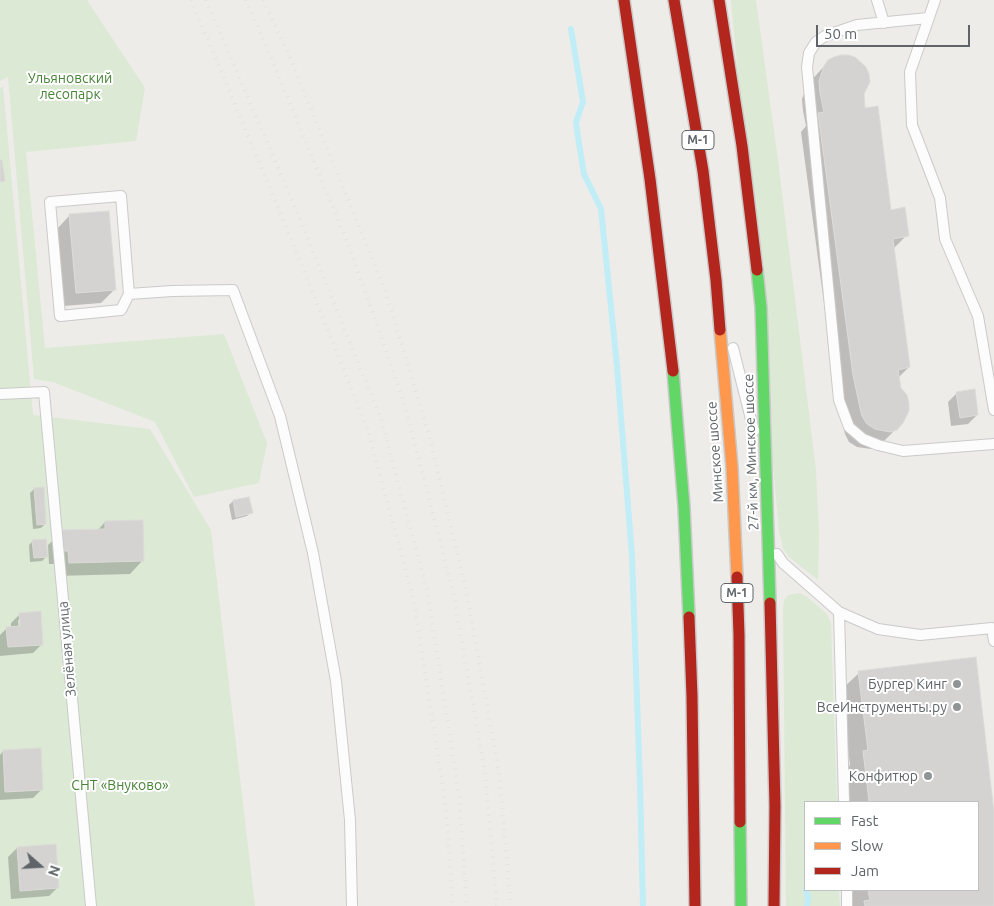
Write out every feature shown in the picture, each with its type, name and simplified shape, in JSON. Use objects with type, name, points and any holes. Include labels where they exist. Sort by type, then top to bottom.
[{"type":"main road","points":[[624,0],[650,179],[672,362],[684,507],[692,696],[695,906]]},
{"type":"main road","name":"Минское шоссе","points":[[674,0],[703,171],[716,280],[732,467],[739,625],[741,906]]},
{"type":"main road","name":"27-й км, Минское шоссе","points":[[719,0],[742,146],[761,307],[775,806],[774,906]]},
{"type":"lane","points":[[620,0],[626,14]]},
{"type":"lane","points":[[877,0],[884,23]]},
{"type":"lane","points":[[934,0],[910,72],[912,125],[940,198],[945,239],[978,316],[994,410]]},
{"type":"lane","points":[[928,18],[856,25],[825,36],[816,42],[809,53],[808,67],[839,400],[849,427],[863,439],[878,445],[903,451],[994,444]]},
{"type":"lane","points":[[120,196],[129,294],[121,310],[60,316],[50,202],[120,196]]},
{"type":"lane","points":[[716,280],[767,491]]},
{"type":"lane","points":[[129,294],[172,290],[233,290],[280,416],[313,553],[336,681],[350,820],[352,906]]},
{"type":"lane","name":"Зелёная улица","points":[[0,394],[44,392],[91,906]]},
{"type":"lane","points":[[769,540],[783,564],[839,612],[878,629],[920,635],[992,628],[994,641]]},
{"type":"lane","points":[[839,612],[844,801]]},
{"type":"lane","points":[[847,891],[847,906]]},
{"type":"green space","name":"Ульяновский лесопарк","points":[[0,0],[87,0],[145,88],[136,141],[26,152],[45,348],[224,334],[267,443],[259,483],[194,497],[155,422],[53,382],[34,379],[8,77],[0,81]]},
{"type":"green space","points":[[731,0],[756,0],[778,160],[816,470],[819,533],[818,580],[789,557],[783,548],[779,531]]},
{"type":"green space","name":"СНТ «Внуково»","points":[[3,86],[33,415],[150,429],[211,530],[255,906],[0,906],[0,88]]},
{"type":"green space","points":[[800,593],[807,597],[827,614],[831,623],[837,801],[804,801],[804,891],[839,891],[840,906],[786,906],[783,608],[784,600],[788,595]]},
{"type":"building","points":[[841,55],[855,57],[866,67],[869,74],[870,82],[864,94],[865,108],[878,106],[891,210],[905,207],[909,236],[893,239],[910,367],[898,370],[901,388],[907,395],[909,411],[897,430],[890,432],[875,429],[867,424],[860,408],[853,375],[818,113],[824,112],[819,81],[824,66],[828,60]]},
{"type":"building","points":[[0,160],[2,160],[5,181],[0,182]]},
{"type":"building","points":[[109,211],[116,290],[76,293],[69,214]]},
{"type":"building","points":[[975,389],[978,415],[960,418],[956,392]]},
{"type":"building","points":[[44,487],[46,524],[37,525],[34,488]]},
{"type":"building","points":[[249,497],[253,513],[236,517],[233,500]]},
{"type":"building","points":[[143,520],[144,561],[69,563],[68,551],[62,551],[61,530],[105,529],[105,521]]},
{"type":"building","points":[[46,539],[48,557],[34,558],[32,540]]},
{"type":"building","points":[[41,611],[43,645],[8,647],[6,627],[20,626],[19,613]]},
{"type":"building","name":"Конфитюр","points":[[976,657],[994,812],[994,906],[865,906],[864,901],[870,900],[868,891],[979,891],[979,801],[869,801],[863,751],[868,750],[858,671]]},
{"type":"building","points":[[41,748],[43,790],[5,792],[3,750]]},
{"type":"building","points":[[56,844],[59,888],[20,891],[17,847]]},
{"type":"waterway","points":[[571,29],[583,102],[576,122],[578,137],[584,174],[601,209],[617,366],[632,556],[643,906]]},
{"type":"waterway","points":[[806,891],[807,906]]},
{"type":"railway","points":[[191,0],[278,207],[367,427],[414,601],[445,802],[453,906]]},
{"type":"railway","points":[[206,0],[294,205],[381,419],[428,594],[459,797],[467,906]]},
{"type":"railway","points":[[246,0],[350,249],[404,402],[453,591],[485,772],[497,906]]},
{"type":"railway","points":[[263,0],[286,48],[384,287],[429,435],[466,590],[499,772],[511,906]]},
{"type":"traffic: fast","points":[[757,270],[761,307],[770,603]]},
{"type":"traffic: fast","points":[[673,371],[684,507],[689,617]]},
{"type":"traffic: fast","points":[[740,822],[741,906]]},
{"type":"traffic: slow","points":[[720,330],[732,467],[737,577]]},
{"type":"traffic: jam","points":[[624,0],[650,179],[673,371]]},
{"type":"traffic: jam","points":[[674,0],[703,171],[720,330]]},
{"type":"traffic: jam","points":[[719,0],[742,146],[757,270]]},
{"type":"traffic: jam","points":[[737,577],[740,822]]},
{"type":"traffic: jam","points":[[770,603],[775,806],[774,906]]},
{"type":"traffic: jam","points":[[689,617],[695,906]]},
{"type":"place","name":"Бургер Кинг","points":[[957,684]]},
{"type":"place","name":"ВсеИнструменты.ру","points":[[957,707]]},
{"type":"place","name":"Конфитюр","points":[[928,776]]}]
